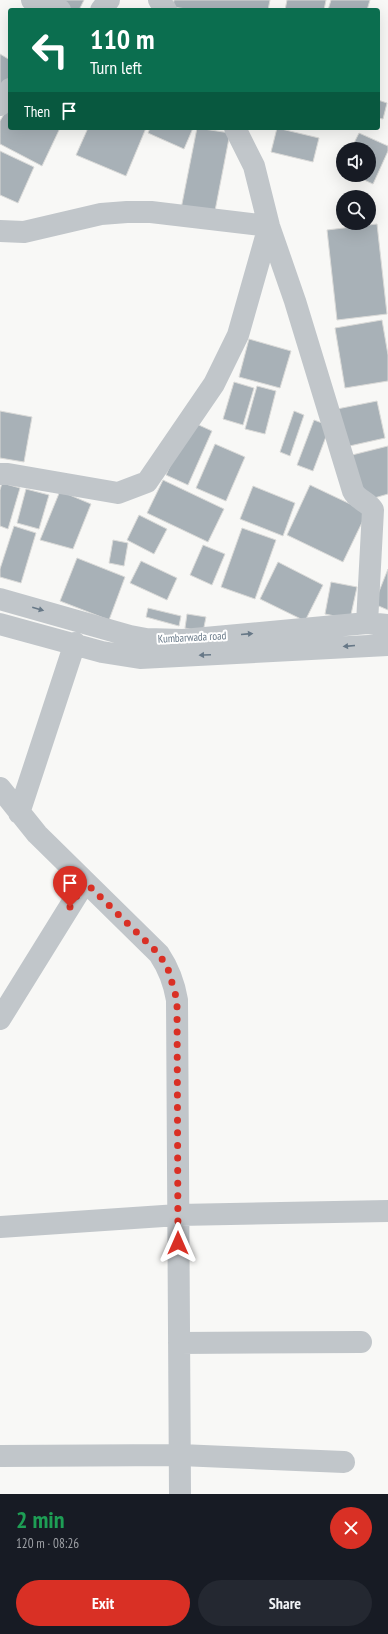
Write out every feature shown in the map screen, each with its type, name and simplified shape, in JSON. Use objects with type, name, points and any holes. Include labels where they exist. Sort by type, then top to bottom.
[{"type":"street","points":[[32,0],[54,8]]},
{"type":"street","points":[[103,8],[109,0]]},
{"type":"street","points":[[0,105],[8,92]]},
{"type":"street","points":[[236,130],[254,166],[269,226],[295,301],[353,491],[357,497],[371,507],[380,527],[377,624]]},
{"type":"street","points":[[0,231],[24,232],[101,214],[127,212],[151,212],[269,226]]},
{"type":"street","points":[[0,474],[8,474],[118,493],[147,482],[214,384],[238,335],[269,226]]},
{"type":"street","name":"Kumbarwada road","points":[[0,599],[130,636],[146,639],[183,640],[377,624]]},
{"type":"street","name":"Kumbarwada road","points":[[0,624],[74,643],[102,652],[140,658],[388,645]]},
{"type":"street","points":[[19,813],[74,643]]},
{"type":"street","points":[[0,788],[37,834],[159,954],[168,969],[174,985],[177,1000],[180,1494]]},
{"type":"street","points":[[0,1019],[85,882]]},
{"type":"street","points":[[0,1227],[178,1215],[388,1211]]},
{"type":"street","points":[[179,1343],[361,1342]]},
{"type":"street","points":[[0,1456],[180,1455],[344,1462]]},
{"type":"building","points":[[47,0],[84,0],[80,8],[61,8]]},
{"type":"building","points":[[174,0],[270,0],[268,8],[173,7]]},
{"type":"building","points":[[287,0],[326,0],[324,8],[285,8]]},
{"type":"building","points":[[331,0],[370,0],[368,8],[329,8]]},
{"type":"building","points":[[0,54],[8,59],[8,80],[0,94]]},
{"type":"building","points":[[380,101],[387,103],[383,119],[380,118]]},
{"type":"building","points":[[8,107],[8,130],[59,130],[42,166],[0,144],[0,121]]},
{"type":"building","points":[[87,130],[145,130],[126,176],[76,155]]},
{"type":"building","points":[[149,130],[192,130],[184,149],[148,133]]},
{"type":"building","points":[[197,130],[210,130],[230,133],[214,216],[181,209]]},
{"type":"building","points":[[276,130],[285,130],[319,138],[313,162],[271,152]]},
{"type":"building","points":[[359,133],[388,146],[388,151],[376,177],[376,142],[354,142]]},
{"type":"building","points":[[0,151],[34,167],[18,203],[0,195]]},
{"type":"building","points":[[376,224],[387,314],[337,320],[327,230],[376,230]]},
{"type":"building","points":[[382,320],[388,355],[388,381],[345,388],[335,328]]},
{"type":"building","points":[[249,339],[291,351],[280,388],[239,377]]},
{"type":"building","points":[[234,382],[254,388],[243,425],[223,419]]},
{"type":"building","points":[[257,386],[276,391],[265,434],[245,429]]},
{"type":"building","points":[[377,401],[385,438],[345,447],[337,409]]},
{"type":"building","points":[[0,411],[32,417],[24,462],[0,458]]},
{"type":"building","points":[[294,411],[304,415],[290,456],[280,452]]},
{"type":"building","points":[[314,420],[330,426],[313,471],[297,465]]},
{"type":"building","points":[[190,421],[212,431],[188,485],[166,475]]},
{"type":"building","points":[[215,444],[245,457],[226,501],[196,488]]},
{"type":"building","points":[[388,446],[388,494],[364,501],[352,455]]},
{"type":"building","points":[[163,480],[224,509],[208,542],[147,513]]},
{"type":"building","points":[[2,483],[20,488],[8,529],[0,526],[0,490]]},
{"type":"building","points":[[310,485],[367,512],[343,562],[287,535]]},
{"type":"building","points":[[253,486],[295,503],[283,536],[240,519]]},
{"type":"building","points":[[26,489],[49,495],[39,529],[17,523]]},
{"type":"building","points":[[60,491],[91,504],[73,549],[40,540]]},
{"type":"building","points":[[139,515],[167,529],[154,554],[127,540]]},
{"type":"building","points":[[14,526],[36,533],[21,583],[0,577],[0,569]]},
{"type":"building","points":[[242,528],[276,540],[255,599],[221,587]]},
{"type":"building","points":[[113,540],[128,543],[124,566],[109,563]]},
{"type":"building","points":[[203,545],[225,554],[212,585],[190,575]]},
{"type":"building","points":[[77,558],[125,577],[109,620],[60,601]]},
{"type":"building","points":[[141,561],[177,578],[167,600],[130,583]]},
{"type":"building","points":[[278,562],[323,585],[305,621],[260,599]]},
{"type":"building","points":[[388,569],[388,610],[374,604]]},
{"type":"building","points":[[331,582],[357,587],[350,619],[325,614]]},
{"type":"building","points":[[148,608],[181,616],[179,626],[146,617]]},
{"type":"building","points":[[187,614],[206,617],[203,632],[185,628]]},
{"type":"route","points":[[70,907],[85,882],[159,954],[168,969],[174,985],[177,1000],[178,1243]]}]
